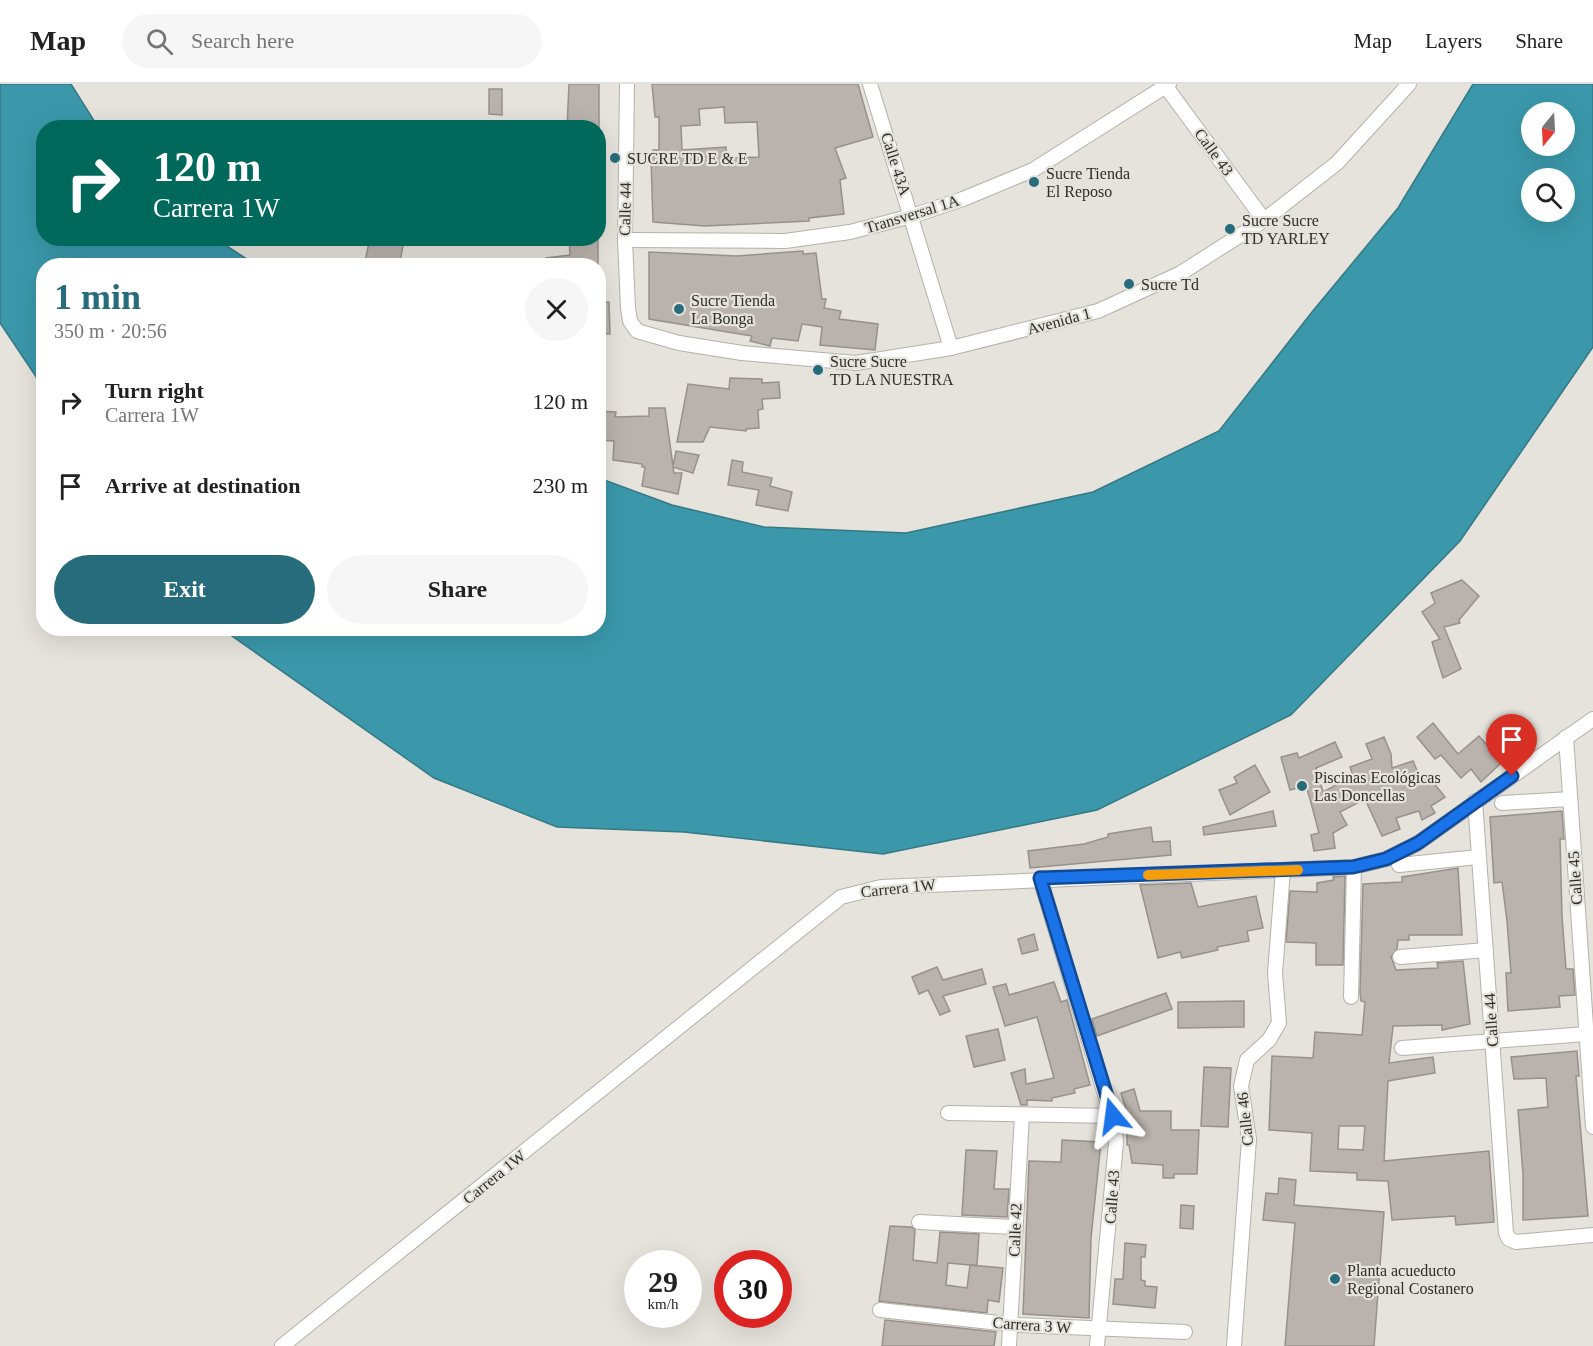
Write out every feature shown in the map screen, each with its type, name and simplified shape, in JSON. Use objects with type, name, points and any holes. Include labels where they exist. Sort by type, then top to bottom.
[{"type":"street","name":"Calle 44","points":[[627,84],[625,240],[628,308],[630,321],[637,331]]},
{"type":"street","name":"Calle 43A","points":[[870,84],[951,348]]},
{"type":"street","name":"Avenida 1","points":[[637,331],[657,339],[731,351],[856,363],[951,348],[1098,311],[1181,273],[1264,220],[1337,163],[1408,84]]},
{"type":"street","name":"Transversal 1A","points":[[625,240],[785,241],[850,232],[912,216],[963,199],[1033,170],[1166,85]]},
{"type":"street","name":"Calle 43","points":[[1166,85],[1264,220]]},
{"type":"street","name":"Carrera 1W","points":[[282,1346],[841,897],[881,887],[1040,878],[1353,867],[1386,859],[1418,843],[1593,719]]},
{"type":"street","name":"Calle 45","points":[[1566,737],[1593,1127]]},
{"type":"street","points":[[1502,803],[1570,799]]},
{"type":"street","name":"Calle 44","points":[[1475,801],[1506,1233],[1509,1239],[1516,1242],[1593,1235]]},
{"type":"street","points":[[1399,865],[1478,856]]},
{"type":"street","points":[[1351,997],[1353,867]]},
{"type":"street","name":"Calle 46","points":[[1234,1346],[1248,1149],[1248,1120],[1241,1086],[1242,1071],[1247,1060],[1269,1040],[1280,1023],[1275,973],[1283,870]]},
{"type":"street","name":"Calle 43","points":[[1040,878],[1113,1116],[1116,1143],[1097,1346]]},
{"type":"street","points":[[1400,957],[1486,950]]},
{"type":"street","points":[[1401,1048],[1586,1034]]},
{"type":"street","points":[[948,1113],[1113,1116]]},
{"type":"street","name":"Calle 42","points":[[1009,1346],[1013,1227],[1022,1115]]},
{"type":"street","points":[[919,1222],[1013,1227]]},
{"type":"street","name":"Carrera 3 W","points":[[880,1310],[1011,1325],[1185,1332]]},
{"type":"water","points":[[0,84],[71,84],[94,120],[36,120],[36,246],[227,246],[245,258],[36,258],[36,377],[0,323]]},
{"type":"water","points":[[1473,84],[1593,84],[1593,347],[1460,541],[1291,715],[1097,810],[883,854],[684,832],[557,827],[434,778],[232,636],[606,636],[606,481],[672,505],[764,527],[906,533],[1093,492],[1219,431],[1312,312],[1398,208]]},
{"type":"building","points":[[569,84],[599,84],[599,120],[567,120]]},
{"type":"building","points":[[652,84],[858,84],[873,137],[835,148],[846,178],[840,180],[844,214],[809,218],[809,221],[705,226],[653,222],[651,160],[653,150],[659,150],[659,117],[655,117]],"holes":[[[724,107],[725,123],[757,122],[759,157],[727,158],[726,147],[682,150],[681,126],[700,125],[699,109]]]},
{"type":"building","points":[[489,89],[502,89],[502,115],[489,114]]},
{"type":"building","points":[[368,246],[403,246],[401,258],[366,258]]},
{"type":"building","points":[[569,246],[598,246],[598,258],[546,258],[570,255]]},
{"type":"building","points":[[803,251],[803,254],[816,253],[822,299],[826,299],[824,308],[841,311],[839,319],[878,324],[875,350],[820,345],[822,327],[802,324],[798,341],[772,338],[770,346],[750,341],[752,336],[649,319],[649,252],[737,256]]},
{"type":"building","points":[[606,302],[609,302],[610,334],[606,334]]},
{"type":"building","points":[[730,378],[762,379],[762,383],[779,382],[780,398],[762,399],[763,409],[758,410],[759,428],[746,429],[746,431],[710,427],[703,442],[677,442],[688,384],[729,389]]},
{"type":"building","points":[[649,408],[665,408],[673,466],[676,451],[699,455],[693,473],[673,467],[674,473],[682,473],[678,494],[642,486],[645,467],[642,467],[642,464],[613,460],[614,441],[606,440],[606,411],[616,412],[615,417],[649,416]]},
{"type":"building","points":[[732,460],[743,462],[742,472],[772,478],[770,486],[792,492],[788,511],[756,505],[759,490],[728,485]]},
{"type":"building","points":[[1462,580],[1479,596],[1459,620],[1460,623],[1444,627],[1461,669],[1443,678],[1432,642],[1440,639],[1422,612],[1435,603],[1431,593]]},
{"type":"building","points":[[1433,723],[1458,754],[1479,736],[1502,762],[1481,782],[1471,769],[1461,778],[1441,755],[1435,759],[1417,737]]},
{"type":"building","points":[[1384,737],[1391,754],[1392,768],[1413,761],[1422,782],[1429,777],[1445,797],[1431,806],[1435,813],[1422,820],[1419,811],[1396,818],[1400,829],[1382,836],[1365,799],[1340,812],[1347,825],[1333,833],[1335,848],[1314,851],[1311,835],[1319,833],[1306,786],[1290,790],[1281,757],[1297,753],[1299,758],[1335,742],[1342,757],[1316,768],[1323,792],[1353,776],[1350,767],[1372,759],[1366,744]]},
{"type":"building","points":[[1255,765],[1270,792],[1230,815],[1219,790],[1237,783],[1234,777]]},
{"type":"building","points":[[1273,811],[1276,826],[1204,835],[1203,827]]},
{"type":"building","points":[[1562,811],[1564,839],[1560,839],[1562,916],[1566,969],[1573,969],[1575,995],[1559,996],[1560,1007],[1508,1011],[1506,973],[1511,973],[1507,921],[1502,882],[1494,883],[1490,817]]},
{"type":"building","points":[[1151,827],[1153,842],[1170,841],[1171,855],[1030,868],[1028,851],[1084,844],[1108,837],[1108,834]]},
{"type":"building","points":[[1458,868],[1462,935],[1409,935],[1409,940],[1398,940],[1397,949],[1391,957],[1396,970],[1438,968],[1437,963],[1463,961],[1470,1024],[1442,1030],[1442,1025],[1393,1026],[1389,1063],[1433,1057],[1435,1073],[1388,1081],[1384,1161],[1489,1151],[1494,1222],[1456,1225],[1455,1216],[1392,1220],[1388,1181],[1357,1180],[1357,1173],[1310,1171],[1312,1133],[1269,1130],[1272,1056],[1313,1058],[1315,1032],[1362,1035],[1365,1002],[1361,1001],[1360,992],[1363,884],[1402,882],[1402,877]],"holes":[[[1339,1126],[1365,1126],[1363,1150],[1338,1149]]]},
{"type":"building","points":[[1345,876],[1343,965],[1316,965],[1316,943],[1286,942],[1290,891],[1317,892],[1317,883],[1334,880],[1333,877]]},
{"type":"building","points":[[1191,883],[1198,907],[1256,896],[1263,928],[1247,931],[1249,941],[1217,947],[1218,950],[1182,958],[1180,952],[1158,958],[1140,885]]},
{"type":"building","points":[[1034,934],[1038,950],[1022,954],[1018,939]]},
{"type":"building","points":[[937,967],[943,980],[982,969],[986,984],[943,996],[950,1011],[940,1015],[928,990],[919,994],[912,977]]},
{"type":"building","points":[[1054,982],[1061,1002],[1067,1000],[1090,1085],[1074,1089],[1075,1093],[1052,1098],[1052,1101],[1027,1100],[1027,1105],[1021,1105],[1011,1073],[1025,1069],[1026,1084],[1054,1078],[1037,1017],[1005,1026],[993,987],[1006,984],[1009,995]]},
{"type":"building","points":[[1166,993],[1172,1009],[1097,1036],[1092,1019]]},
{"type":"building","points":[[1244,1001],[1244,1027],[1178,1028],[1178,1002]]},
{"type":"building","points":[[998,1029],[1005,1060],[974,1067],[966,1036]]},
{"type":"building","points":[[1577,1051],[1579,1076],[1576,1076],[1588,1216],[1523,1220],[1523,1174],[1518,1110],[1548,1107],[1546,1078],[1514,1079],[1511,1057]]},
{"type":"building","points":[[1204,1067],[1231,1068],[1228,1127],[1201,1126]]},
{"type":"building","points":[[1134,1089],[1140,1111],[1171,1111],[1171,1130],[1199,1130],[1197,1174],[1174,1174],[1174,1178],[1163,1178],[1163,1165],[1132,1163],[1129,1145],[1127,1145],[1127,1129],[1132,1129],[1121,1093]]},
{"type":"building","points":[[1062,1140],[1101,1142],[1091,1238],[1089,1318],[1023,1314],[1029,1161],[1061,1162]]},
{"type":"building","points":[[966,1150],[997,1151],[994,1189],[1009,1189],[1007,1217],[962,1215]]},
{"type":"building","name":"Planta acueducto Regional Costanero","points":[[1279,1178],[1296,1180],[1294,1205],[1384,1212],[1374,1346],[1285,1346],[1295,1223],[1263,1220],[1266,1193],[1278,1194]]},
{"type":"building","points":[[1181,1205],[1194,1206],[1193,1229],[1180,1228]]},
{"type":"building","points":[[890,1226],[912,1227],[915,1230],[913,1260],[937,1263],[940,1232],[979,1234],[977,1265],[970,1265],[1003,1268],[999,1302],[988,1300],[987,1313],[879,1301]],"holes":[[[948,1263],[970,1265],[967,1288],[946,1285]]]},
{"type":"building","points":[[1125,1243],[1146,1245],[1145,1257],[1141,1257],[1141,1280],[1145,1281],[1145,1286],[1157,1287],[1155,1308],[1113,1304],[1115,1279],[1123,1279]]},
{"type":"building","points":[[885,1320],[996,1332],[994,1346],[882,1346]]},
{"type":"slow traffic","points":[[1148,875],[1298,870]]},
{"type":"place","name":"SUCRE TD E & E","points":[[615,158]]},
{"type":"place","name":"Sucre Tienda El Reposo","points":[[1034,182]]},
{"type":"place","name":"Sucre Sucre TD YARLEY","points":[[1230,229]]},
{"type":"place","name":"Sucre Td","points":[[1129,284]]},
{"type":"place","name":"Sucre Tienda La Bonga","points":[[679,309]]},
{"type":"place","name":"Sucre Sucre TD LA NUESTRA","points":[[818,370]]},
{"type":"place","name":"Piscinas Ecológicas Las Doncellas","points":[[1302,786]]},
{"type":"place","name":"Planta acueducto Regional Costanero","points":[[1335,1279]]},
{"type":"route","points":[[1113,1116],[1040,878],[1353,867],[1386,859],[1418,843],[1512,776]]}]
